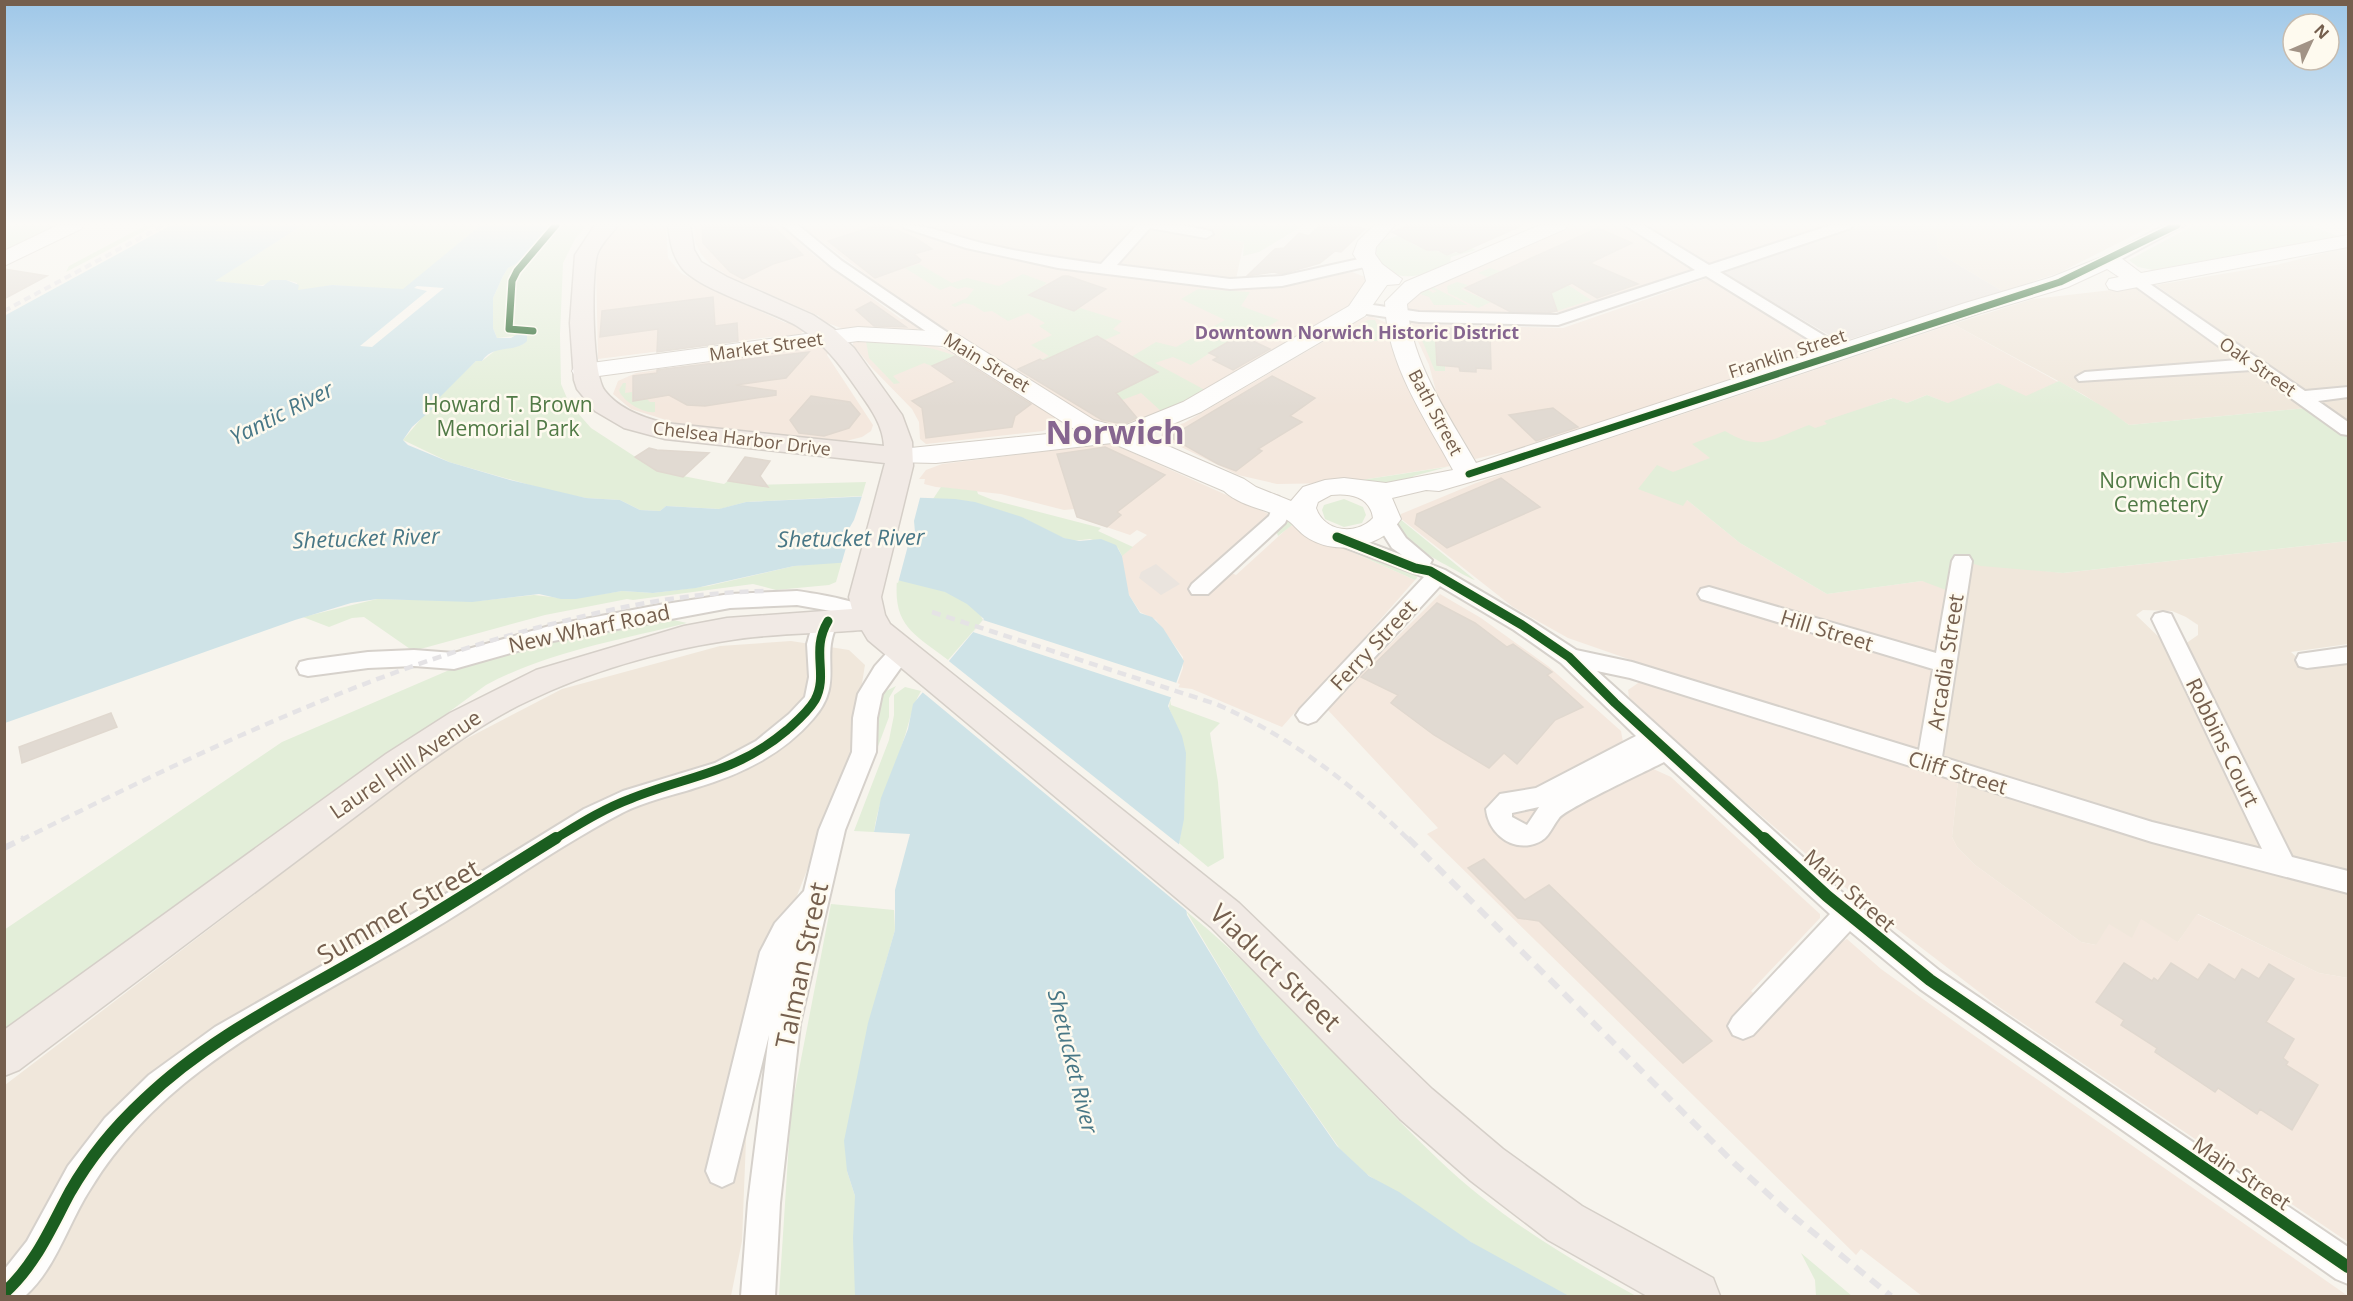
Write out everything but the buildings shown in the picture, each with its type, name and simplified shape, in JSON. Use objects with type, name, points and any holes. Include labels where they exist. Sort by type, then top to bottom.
[{"type":"highway","name":"Chelsea Harbor Drive","points":[[584,286],[584,371],[590,388],[602,403],[620,416],[648,427],[684,434],[898,468]]},
{"type":"highway","points":[[727,286],[804,320],[830,338],[845,353],[888,411],[897,435],[898,468],[867,583],[865,603],[870,619]]},
{"type":"highway","name":"Laurel Hill Avenue","points":[[4,1056],[399,764],[505,698],[548,678],[684,637],[743,627],[870,619]]},
{"type":"highway","name":"Viaduct Street","points":[[870,619],[883,636],[901,652],[1200,895],[1253,941],[1416,1104],[1487,1165],[1565,1223],[1695,1296]]},
{"type":"main road","points":[[898,468],[936,455],[1146,428],[1184,411],[1360,308],[1374,286]]},
{"type":"main road","points":[[1396,315],[1398,299],[1417,286]]},
{"type":"main road","name":"Franklin Street","points":[[1366,491],[1386,491],[1426,482],[1439,483],[1469,474],[2048,286]]},
{"type":"main road","name":"Bath Street","points":[[1396,315],[1412,368],[1469,474]]},
{"type":"main road","name":"Market Street","points":[[584,371],[830,338],[879,334],[949,339]]},
{"type":"main road","name":"Main Street","points":[[949,339],[1081,422],[1148,446],[1234,485],[1244,493],[1272,501],[1303,517]]},
{"type":"main road","name":"Franklin Street","points":[[1386,520],[1430,494],[1439,483]]},
{"type":"main road","name":"Main Street","points":[[1234,485],[1245,484],[1294,492],[1322,488]]},
{"type":"main road","points":[[1344,486],[1366,491],[1382,502],[1386,520],[1379,529],[1365,536],[1337,537],[1316,530],[1303,517],[1302,508],[1305,500],[1322,488],[1344,486]]},
{"type":"street","name":"Main Street","points":[[869,286],[949,339]]},
{"type":"street","points":[[1360,308],[1396,315],[1558,320],[1666,286]]},
{"type":"street","points":[[1732,286],[1842,352]]},
{"type":"street","name":"Oak Street","points":[[2145,286],[2349,430]]},
{"type":"street","points":[[2085,377],[2256,364]]},
{"type":"street","points":[[2303,397],[2349,392]]},
{"type":"street","points":[[1200,589],[1278,519],[1281,509],[1272,501]]},
{"type":"street","name":"Main Street","points":[[1386,520],[1395,538],[1424,561],[1434,573]]},
{"type":"street","name":"Main Street","points":[[1337,537],[1415,568],[1434,573],[1528,629],[1569,657],[1660,744],[1848,914],[1976,1013],[2349,1267]]},
{"type":"street","name":"Arcadia Street","points":[[1929,763],[1962,561]]},
{"type":"street","name":"Ferry Street","points":[[1308,715],[1434,573]]},
{"type":"street","name":"Hill Street","points":[[1709,594],[1810,626],[1945,664]]},
{"type":"street","name":"New Wharf Road","points":[[308,668],[402,659],[454,661],[553,633],[668,610],[730,601],[807,599],[836,605],[870,619]]},
{"type":"street","name":"Robbins Court","points":[[2163,619],[2283,866]]},
{"type":"street","name":"Summer Street","points":[[4,1293],[39,1257],[70,1191],[102,1146],[179,1070],[241,1027],[458,901],[608,809],[646,792],[729,767],[749,757],[802,715],[816,698],[822,672],[816,647],[817,638],[828,621]]},
{"type":"street","name":"Talman Street","points":[[758,1296],[764,1203],[785,1024],[832,830],[864,752],[865,718],[870,694],[877,680],[901,652]]},
{"type":"street","points":[[2307,660],[2349,655]]},
{"type":"street","name":"Cliff Street","points":[[1569,657],[1632,670],[2160,834],[2349,882]]},
{"type":"street","points":[[1660,744],[1552,809],[1546,815],[1541,828],[1532,834],[1515,833],[1500,821],[1499,809],[1506,802],[1540,797],[1660,744]]},
{"type":"street","points":[[722,1171],[774,952],[785,931],[814,898]]},
{"type":"street","points":[[1743,1026],[1848,914]]},
{"type":"shaded area","points":[[596,286],[712,286],[717,289],[716,291],[805,330],[798,336],[784,338],[778,336],[598,359]]},
{"type":"shaded area","points":[[751,286],[855,286],[901,319],[909,319],[919,328],[914,331],[841,328],[822,321],[819,316]]},
{"type":"shaded area","points":[[881,286],[1218,286],[1264,288],[1277,286],[1363,286],[1351,306],[1185,404],[1133,426],[1114,427],[1092,419],[1015,369],[929,322]]},
{"type":"shaded area","points":[[1434,286],[1643,286],[1560,312],[1521,315],[1414,312],[1407,308],[1406,302],[1410,296]]},
{"type":"shaded area","points":[[1686,286],[1721,286],[1828,351],[1535,445],[1475,459],[1437,395],[1429,365],[1415,335],[1407,329],[1407,323],[1413,321],[1443,325],[1563,328]]},
{"type":"shaded area","points":[[1745,286],[1993,286],[2002,291],[1841,342]]},
{"type":"shaded area","points":[[1993,286],[2019,286],[2002,291]]},
{"type":"shaded area","points":[[2157,286],[2348,286],[2348,385],[2309,390],[2301,388]]},
{"type":"shaded area","points":[[2138,287],[2307,408],[2129,425],[2084,395],[1953,324],[2033,299]]},
{"type":"shaded area","points":[[1370,316],[1387,323],[1389,337],[1451,466],[1342,483],[1277,484],[1238,475],[1161,437],[1164,429],[1184,423],[1347,328],[1350,322]]},
{"type":"shaded area","points":[[1953,324],[2107,409],[2035,437],[1927,395],[1907,403],[1892,398],[1842,416],[1905,452],[1687,500],[1740,543],[1827,594],[1922,581],[1936,584],[1952,557],[1957,559],[1917,749],[1683,678],[1568,638],[1513,607],[1400,518],[1401,514],[1476,483]]},
{"type":"shaded area","points":[[853,340],[931,345],[954,352],[1056,417],[1057,424],[1043,431],[926,444],[920,439],[919,422],[912,409],[872,368],[853,345]]},
{"type":"shaded area","points":[[824,345],[829,351],[827,355],[873,425],[871,431],[862,437],[846,441],[682,425],[631,409],[613,394],[618,381],[636,373]]},
{"type":"shaded area","points":[[2348,398],[2348,421],[2322,402],[2324,401]]},
{"type":"shaded area","points":[[1111,443],[1271,515],[1216,566],[1236,575],[1291,525],[1415,580],[1337,669],[1355,679],[1440,594],[1481,618],[1548,666],[1621,731],[1623,742],[1649,767],[1671,777],[1820,914],[1820,918],[1751,991],[1774,1011],[1837,944],[1847,939],[1881,969],[1962,1027],[2348,1296],[1922,1296],[1861,1249],[1856,1255],[1427,834],[1438,828],[1312,693],[1282,727],[1192,689],[1176,687],[1183,668],[1183,657],[1156,620],[1140,612],[1129,595],[1124,579],[1121,556],[1147,535],[1137,530],[1130,535],[1077,517],[1075,509],[1064,510],[1001,494],[936,487],[924,484],[925,479],[919,479],[926,470],[942,464]]},
{"type":"shaded area","points":[[2348,541],[2348,644],[2291,652],[2310,669],[2348,664],[2348,873],[2292,858],[2185,644],[2198,635],[2198,625],[2172,611],[2143,610],[2136,615],[2163,641],[2265,850],[2174,830],[1943,756],[1972,563],[2063,573]]},
{"type":"shaded area","points":[[1156,564],[1180,584],[1161,595],[1139,578],[1141,572]]},
{"type":"shaded area","points":[[791,641],[849,650],[865,665],[849,763],[751,1013],[742,1241],[731,1296],[5,1296],[5,1085],[441,752],[562,689],[720,646]]},
{"type":"shaded area","points":[[1641,681],[1958,780],[1952,837],[1957,847],[1975,865],[2081,942],[2096,945],[2109,924],[2132,938],[2141,919],[2178,942],[2197,914],[2319,973],[2348,978],[2348,1242],[1996,1005],[1867,906],[1697,761],[1629,697],[1628,690]]},
{"type":"shaded area","points":[[1958,780],[2154,844],[2348,892],[2348,978],[2319,973],[2198,914],[2178,942],[2132,938],[2096,945],[2081,942],[1975,865],[1957,847],[1952,837]]},
{"type":"green space","points":[[297,286],[328,286],[302,291],[297,290]]},
{"type":"green space","points":[[342,286],[410,286],[400,290]]},
{"type":"green space","name":"Howard T. Brown Memorial Park","points":[[499,286],[562,286],[561,384],[569,403],[591,428],[657,471],[724,484],[728,481],[756,485],[866,482],[862,496],[746,502],[720,509],[666,506],[660,511],[640,510],[620,500],[586,498],[554,492],[449,462],[403,440],[447,388],[476,361],[482,361],[496,350],[524,344],[515,336],[497,338],[493,328],[493,298]]},
{"type":"green space","points":[[933,286],[1043,286],[1029,295],[1074,311],[1080,308],[1122,321],[1113,329],[1121,333],[1105,340],[1098,336],[1050,358],[1081,385],[1041,360],[1049,356],[1031,345],[1052,335],[1039,326],[1045,323],[1028,313],[1008,321],[992,311],[984,312],[973,305],[964,303],[955,307],[951,305],[967,298],[974,289],[965,287],[958,289],[951,286],[940,290]]},
{"type":"green space","points":[[1447,286],[1467,286],[1461,289],[1491,302],[1478,308],[1448,293]]},
{"type":"green space","points":[[1524,286],[1569,286],[1591,300],[1557,311],[1554,300]]},
{"type":"green space","points":[[1433,287],[1468,305],[1434,305],[1429,297],[1420,294],[1427,289],[1433,293],[1437,291],[1429,288]]},
{"type":"green space","points":[[1198,289],[1250,292],[1241,306],[1279,320],[1264,329],[1254,327],[1238,335],[1191,365],[1173,357],[1155,363],[1205,390],[1162,412],[1141,393],[1122,400],[1116,393],[1157,372],[1131,357],[1156,342],[1176,347],[1225,320],[1181,299]]},
{"type":"green space","points":[[1368,320],[1375,320],[1384,340],[1365,342],[1347,333]]},
{"type":"green space","points":[[1427,327],[1435,328],[1437,365],[1445,366],[1445,371],[1435,371],[1419,333]]},
{"type":"green space","points":[[866,341],[912,344],[956,356],[932,366],[924,363],[893,376],[900,383],[894,384],[869,358]]},
{"type":"green space","name":"Norwich City Cemetery","points":[[2059,381],[2107,409],[2129,425],[2307,408],[2348,437],[2348,541],[2063,573],[1981,566],[1953,558],[1946,590],[1922,581],[1827,594],[1740,543],[1687,500],[1683,506],[1638,489],[1657,465],[1673,472],[1710,458],[1692,444],[1725,431],[1748,441],[1767,441],[1809,425],[1815,428],[1827,424],[1824,421],[1893,398],[1907,403],[1927,395],[1948,403],[1998,383],[2026,396]]},
{"type":"green space","points":[[623,383],[626,383],[625,393],[632,392],[632,401],[647,399],[655,402],[655,412],[640,409],[624,398],[619,390]]},
{"type":"green space","points":[[1447,467],[1414,476],[1404,484],[1342,483]]},
{"type":"green space","points":[[941,487],[977,491],[978,494],[993,500],[1101,528],[1098,531],[1133,547],[1122,556],[1118,548],[1090,539],[1072,541],[1047,532],[1026,519],[973,502],[933,499]]},
{"type":"green space","points":[[1344,499],[1363,507],[1366,515],[1362,523],[1344,527],[1325,519],[1322,510],[1324,505]]},
{"type":"green space","points":[[1401,514],[1400,519],[1475,580],[1404,540],[1396,522]]},
{"type":"green space","points":[[1287,519],[1416,573],[1417,578],[1415,580],[1292,525],[1278,536],[1276,530]]},
{"type":"green space","points":[[842,561],[836,582],[829,585],[776,590],[753,584],[627,599],[545,615],[413,651],[364,617],[352,618],[329,627],[303,617],[377,599],[478,601],[534,595],[569,599],[622,591],[653,593],[708,586],[794,566]]},
{"type":"green space","points":[[897,580],[920,584],[958,597],[969,603],[983,620],[948,660],[916,636],[903,619],[897,596]]},
{"type":"green space","points":[[669,619],[687,623],[559,655],[486,685],[5,1035],[4,930],[282,742],[454,668],[530,644]]},
{"type":"green space","points":[[896,686],[889,698],[889,717],[877,749],[877,709],[880,694]]},
{"type":"green space","points":[[905,687],[921,691],[882,799],[874,832],[854,831],[889,740],[894,715],[894,695]]},
{"type":"green space","points":[[1170,700],[1171,705],[1220,723],[1210,733],[1218,782],[1224,858],[1208,867],[1179,843],[1184,810],[1184,775],[1179,740],[1169,708]]},
{"type":"green space","points":[[831,904],[894,910],[895,930],[879,986],[847,1171],[855,1196],[855,1296],[779,1296],[791,1111]]},
{"type":"green space","points":[[1186,911],[1284,1001],[1407,1129],[1461,1180],[1533,1234],[1636,1296],[1567,1296],[1483,1250],[1365,1173],[1340,1149],[1260,1035]]},
{"type":"green space","points":[[1801,1253],[1852,1296],[1816,1296],[1815,1280]]},
{"type":"water","points":[[60,286],[299,286],[298,290],[327,286],[403,289],[407,286],[499,286],[493,298],[493,328],[497,338],[511,338],[521,332],[527,335],[527,341],[517,347],[492,352],[482,361],[476,361],[437,400],[441,401],[412,427],[403,440],[408,445],[449,462],[510,480],[586,498],[620,500],[640,510],[660,511],[666,506],[719,509],[746,502],[873,496],[955,499],[975,502],[1022,517],[1064,538],[1079,541],[1101,539],[1116,545],[1122,556],[1129,595],[1140,613],[1152,617],[1163,628],[1184,661],[1168,706],[1182,736],[1186,753],[1184,819],[1178,849],[1187,915],[1260,1035],[1337,1146],[1369,1176],[1399,1192],[1471,1242],[1569,1296],[855,1296],[853,1238],[855,1196],[847,1171],[844,1141],[868,1023],[895,930],[895,890],[910,834],[874,832],[881,798],[908,729],[913,704],[984,619],[967,604],[945,592],[897,580],[852,562],[794,566],[696,588],[653,593],[622,591],[576,599],[561,599],[539,594],[472,602],[377,599],[351,603],[295,620],[5,723],[4,316]]},
{"type":"pier","points":[[417,286],[444,288],[372,347],[360,346],[427,291],[414,288]]},
{"type":"pier","points":[[863,493],[921,494],[914,521],[915,532],[910,538],[898,583],[851,565],[841,565],[849,537],[847,532],[854,520]]},
{"type":"pier","points":[[983,620],[1180,684],[1173,698],[973,632]]},
{"type":"pier","points":[[945,658],[1181,846],[1190,913],[1193,916],[921,691]]},
{"type":"railway","points":[[4,311],[51,286]]},
{"type":"railway","points":[[21,840],[219,745],[354,688],[423,663],[493,640],[614,609],[689,596],[766,591]]},
{"type":"railway","points":[[932,612],[1216,704],[1269,731],[1319,763],[1388,819],[1409,840]]},
{"type":"railway","points":[[4,848],[24,838]]},
{"type":"railway","points":[[1408,838],[1734,1163],[1787,1211],[1891,1296]]},
{"type":"cycle path","points":[[512,286],[509,329],[533,331]]},
{"type":"cycle path","points":[[1469,474],[2049,286]]},
{"type":"cycle path","points":[[1337,537],[1415,568],[1430,571],[1522,625],[1569,657],[1615,703],[1827,896],[1930,980],[2348,1267]]},
{"type":"cycle path","points":[[4,1293],[30,1267],[79,1177],[102,1145],[144,1099],[175,1072],[237,1029],[431,917],[593,817],[632,798],[723,769],[765,748],[798,720],[815,700],[820,688],[821,677],[818,644],[828,621]]},
{"type":"district","name":"Downtown Norwich Historic District","points":[[1357,332]]},
{"type":"district","name":"Norwich","points":[[1115,431]]},
{"type":"water label","name":"Yantic River","points":[[281,412]]},
{"type":"water label","name":"Shetucket River","points":[[366,537]]},
{"type":"water label","name":"Shetucket River","points":[[851,537]]},
{"type":"water label","name":"Shetucket River","points":[[1074,1061]]}]
